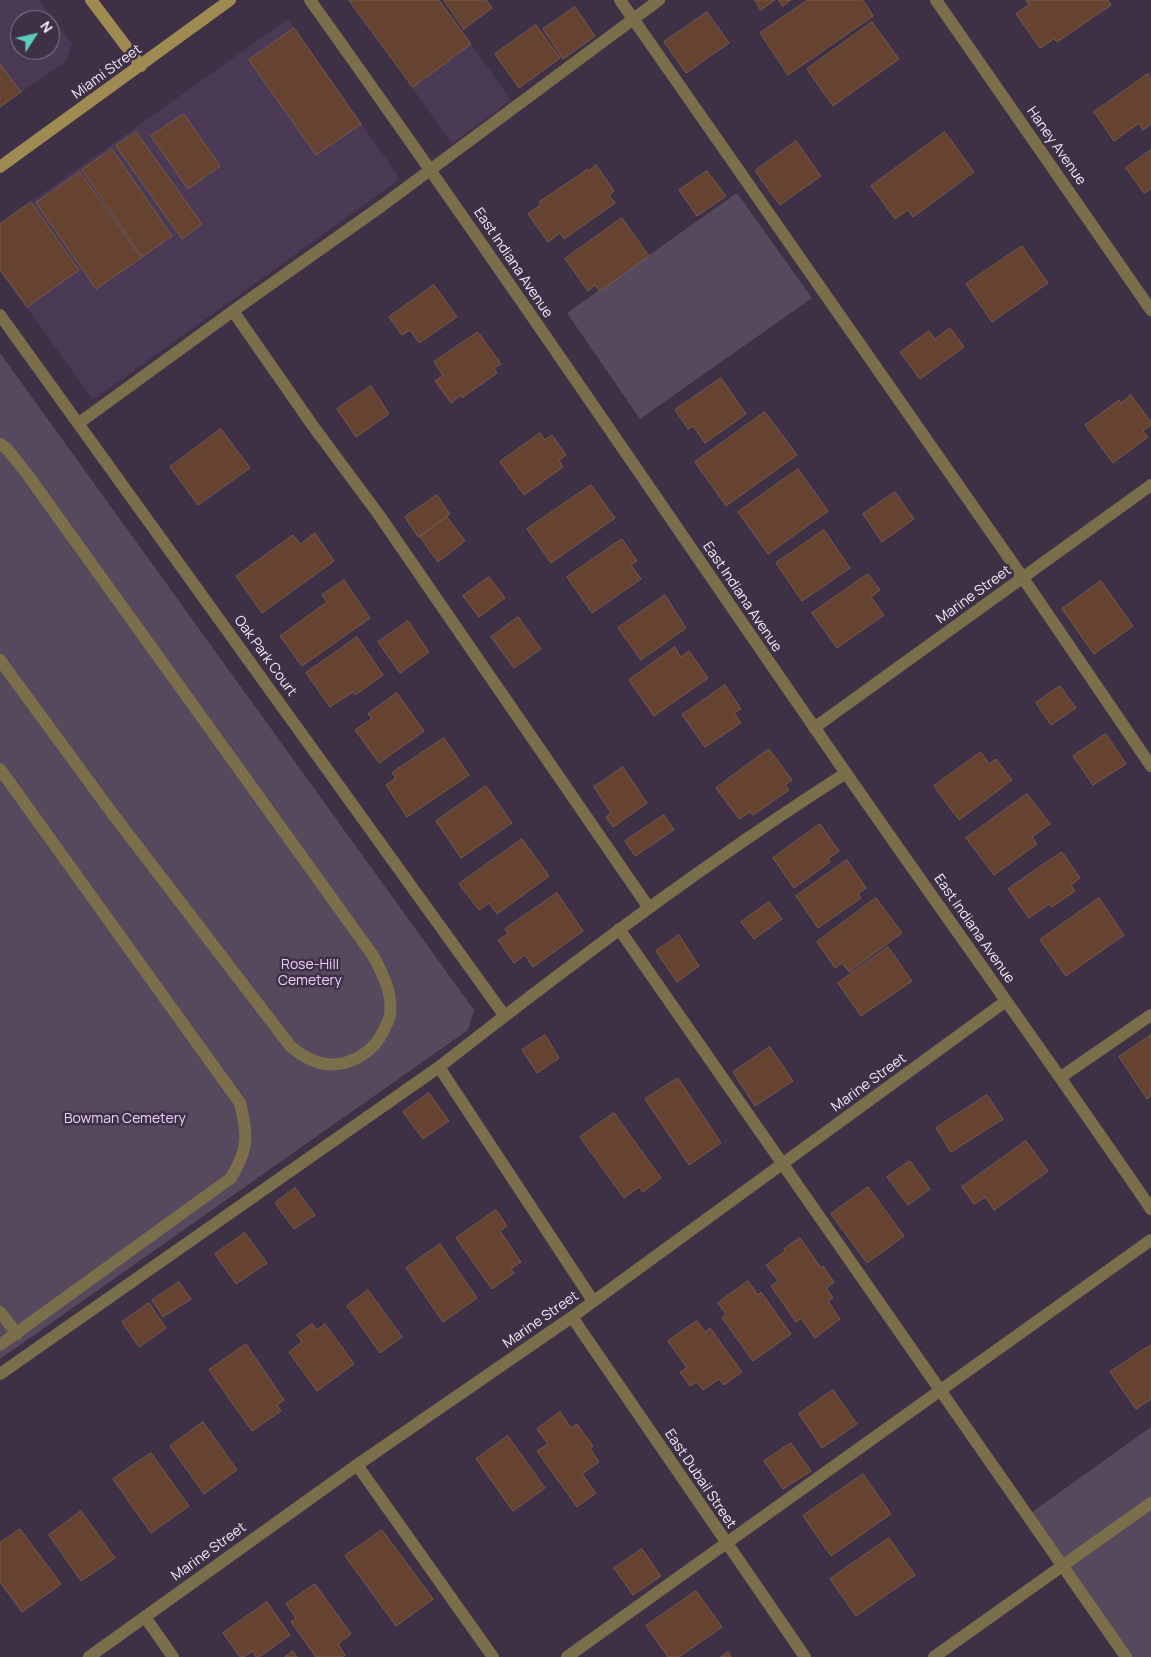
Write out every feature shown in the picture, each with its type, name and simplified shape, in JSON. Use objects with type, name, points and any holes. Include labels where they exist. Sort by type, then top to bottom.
[{"type":"street","points":[[90,0],[141,66]]},
{"type":"street","name":"Miami Street","points":[[0,167],[230,0]]},
{"type":"street","name":"East Indiana Avenue","points":[[310,0],[431,169],[814,728],[1061,1076],[1151,1209]]},
{"type":"street","points":[[620,0],[1023,578],[1151,766]]},
{"type":"street","points":[[78,423],[431,169],[659,0]]},
{"type":"street","name":"Haney Avenue","points":[[936,0],[1151,310]]},
{"type":"street","points":[[233,311],[313,426],[379,515],[649,908]]},
{"type":"street","name":"Oak Park Court","points":[[0,315],[504,1016]]},
{"type":"street","points":[[0,444],[7,449],[27,474],[374,956],[390,995],[390,1017],[380,1040],[365,1054],[345,1063],[325,1064],[305,1058],[291,1047],[135,844],[0,660]]},
{"type":"street","name":"Marine Street","points":[[814,728],[1151,486]]},
{"type":"street","points":[[0,769],[240,1103],[247,1132],[242,1160],[231,1178],[0,1346]]},
{"type":"street","points":[[0,1374],[439,1067],[619,929],[802,801],[846,773]]},
{"type":"street","points":[[619,929],[1126,1657]]},
{"type":"street","name":"Marine Street","points":[[88,1657],[357,1465],[593,1301],[1006,1001]]},
{"type":"street","points":[[1061,1076],[1151,1015]]},
{"type":"street","points":[[439,1067],[593,1301]]},
{"type":"street","points":[[567,1657],[1151,1240]]},
{"type":"street","points":[[0,1312],[17,1334]]},
{"type":"street","name":"East Dubail Street","points":[[572,1316],[805,1657]]},
{"type":"street","points":[[357,1465],[493,1657]]},
{"type":"street","points":[[934,1657],[1151,1502]]},
{"type":"street","points":[[145,1617],[173,1657]]},
{"type":"shaded area","points":[[0,0],[39,0],[46,10],[10,10],[10,60],[60,60],[60,28],[72,44],[66,61],[0,107]]},
{"type":"shaded area","points":[[351,0],[439,0],[511,100],[452,144]]},
{"type":"shaded area","points":[[288,19],[400,179],[93,400],[0,270],[0,224]]},
{"type":"green space","points":[[737,193],[812,298],[640,419],[567,313]]},
{"type":"green space","name":"Rose-Hill Cemetery","points":[[0,353],[474,1010],[468,1030],[0,1359]]},
{"type":"green space","points":[[1151,1427],[1151,1657],[1130,1657],[1028,1515]]},
{"type":"building","points":[[349,0],[439,0],[471,44],[413,87]]},
{"type":"building","points":[[444,0],[486,0],[492,8],[464,29]]},
{"type":"building","points":[[755,0],[775,0],[761,10]]},
{"type":"building","points":[[779,0],[791,0],[783,6]]},
{"type":"building","points":[[808,0],[863,0],[873,16],[788,75],[760,33]]},
{"type":"building","points":[[1026,0],[1108,0],[1111,5],[1057,42],[1054,39],[1040,48],[1016,14],[1029,5]]},
{"type":"building","points":[[575,7],[595,36],[563,59],[543,29]]},
{"type":"building","points":[[707,12],[729,43],[686,73],[664,42]]},
{"type":"building","points":[[872,22],[899,59],[833,106],[807,69]]},
{"type":"building","points":[[536,25],[560,58],[519,88],[495,54]]},
{"type":"building","points":[[294,28],[361,124],[316,155],[249,60]]},
{"type":"building","points":[[0,64],[21,92],[0,107]]},
{"type":"building","points":[[1148,74],[1151,79],[1151,124],[1143,130],[1139,123],[1114,141],[1094,112]]},
{"type":"building","points":[[184,114],[220,166],[188,189],[151,136]]},
{"type":"building","points":[[136,132],[202,224],[182,239],[116,146]]},
{"type":"building","points":[[945,132],[974,172],[913,217],[908,210],[895,219],[871,186]]},
{"type":"building","points":[[796,141],[821,176],[780,205],[755,171]]},
{"type":"building","points":[[112,149],[172,236],[142,257],[82,170]]},
{"type":"building","points":[[1151,150],[1151,189],[1144,193],[1126,168]]},
{"type":"building","points":[[596,165],[614,191],[609,195],[615,203],[564,239],[560,233],[548,242],[528,214],[541,205],[539,202]]},
{"type":"building","points":[[707,171],[726,196],[697,216],[679,190]]},
{"type":"building","points":[[80,172],[141,258],[96,289],[36,203]]},
{"type":"building","points":[[31,202],[79,270],[27,307],[0,270],[0,224]]},
{"type":"building","points":[[622,218],[649,256],[600,291],[595,285],[588,291],[565,259]]},
{"type":"building","points":[[1022,246],[1048,283],[992,322],[966,284]]},
{"type":"building","points":[[434,285],[457,317],[419,343],[410,330],[402,335],[389,317]]},
{"type":"building","points":[[950,328],[964,347],[920,379],[900,352],[929,331],[935,339]]},
{"type":"building","points":[[478,332],[501,364],[494,368],[497,373],[462,398],[461,395],[451,403],[435,381],[443,375],[434,362]]},
{"type":"building","points":[[721,378],[746,414],[705,443],[693,426],[688,429],[675,410]]},
{"type":"building","points":[[371,386],[389,414],[356,437],[337,409]]},
{"type":"building","points":[[1131,395],[1151,422],[1151,425],[1143,431],[1148,437],[1113,463],[1085,425],[1119,400],[1121,403]]},
{"type":"building","points":[[765,412],[797,455],[726,506],[695,462]]},
{"type":"building","points":[[221,429],[250,468],[198,505],[170,467]]},
{"type":"building","points":[[540,433],[545,440],[552,435],[566,455],[559,460],[563,467],[524,495],[500,462]]},
{"type":"building","points":[[798,469],[828,511],[768,554],[738,512]]},
{"type":"building","points":[[591,485],[615,518],[551,563],[527,529]]},
{"type":"building","points":[[895,492],[914,519],[882,542],[863,514]]},
{"type":"building","points":[[437,495],[450,514],[418,537],[405,517]]},
{"type":"building","points":[[447,517],[465,541],[438,562],[420,537]]},
{"type":"building","points":[[824,530],[850,568],[802,601],[776,563]]},
{"type":"building","points":[[315,533],[334,561],[262,613],[236,576],[293,535],[300,544]]},
{"type":"building","points":[[622,539],[637,561],[631,565],[641,579],[592,613],[567,577]]},
{"type":"building","points":[[868,574],[880,590],[871,597],[884,615],[837,648],[812,613]]},
{"type":"building","points":[[489,577],[505,598],[479,617],[463,596]]},
{"type":"building","points":[[344,580],[370,618],[302,666],[280,636],[327,602],[322,595]]},
{"type":"building","points":[[1101,581],[1133,626],[1094,654],[1062,609]]},
{"type":"building","points":[[665,595],[686,628],[641,660],[618,628]]},
{"type":"building","points":[[518,617],[541,649],[514,668],[491,637]]},
{"type":"building","points":[[408,621],[429,652],[400,673],[378,642]]},
{"type":"building","points":[[357,637],[383,675],[355,695],[353,692],[330,707],[306,673]]},
{"type":"building","points":[[675,647],[681,657],[689,651],[708,678],[654,716],[629,680]]},
{"type":"building","points":[[725,685],[741,709],[734,713],[741,723],[705,747],[682,715]]},
{"type":"building","points":[[1060,686],[1076,708],[1051,725],[1036,703]]},
{"type":"building","points":[[397,693],[424,731],[379,763],[355,730],[372,718],[368,714]]},
{"type":"building","points":[[1106,734],[1126,764],[1093,785],[1073,756]]},
{"type":"building","points":[[444,738],[469,775],[407,817],[386,785],[396,778],[392,773]]},
{"type":"building","points":[[769,749],[792,780],[785,785],[789,790],[753,815],[750,812],[739,819],[716,788]]},
{"type":"building","points":[[981,752],[989,764],[996,759],[1012,780],[959,820],[934,786]]},
{"type":"building","points":[[623,767],[647,803],[613,827],[606,817],[611,813],[594,787]]},
{"type":"building","points":[[486,786],[512,823],[461,858],[436,821]]},
{"type":"building","points":[[1027,794],[1050,824],[1032,837],[1037,844],[994,875],[966,838]]},
{"type":"building","points":[[664,815],[674,830],[635,856],[625,841]]},
{"type":"building","points":[[820,824],[839,851],[828,859],[830,862],[794,888],[773,858]]},
{"type":"building","points":[[522,839],[549,876],[497,914],[489,903],[479,910],[459,884]]},
{"type":"building","points":[[1062,852],[1080,878],[1071,885],[1075,891],[1052,907],[1049,904],[1029,918],[1008,889]]},
{"type":"building","points":[[847,860],[866,888],[858,894],[861,898],[818,928],[796,896]]},
{"type":"building","points":[[557,893],[583,931],[533,967],[525,955],[514,963],[498,940],[508,934],[505,929]]},
{"type":"building","points":[[876,898],[902,933],[849,972],[842,963],[835,968],[817,942]]},
{"type":"building","points":[[1099,898],[1124,935],[1066,976],[1040,940]]},
{"type":"building","points":[[769,902],[782,919],[754,939],[741,922]]},
{"type":"building","points":[[679,935],[699,966],[677,982],[656,951]]},
{"type":"building","points":[[888,947],[912,981],[861,1016],[838,983]]},
{"type":"building","points":[[545,1035],[559,1058],[537,1073],[522,1050]]},
{"type":"building","points":[[1151,1035],[1151,1096],[1147,1099],[1119,1057]]},
{"type":"building","points":[[770,1047],[793,1081],[755,1106],[733,1072]]},
{"type":"building","points":[[678,1078],[721,1143],[689,1165],[645,1099]]},
{"type":"building","points":[[429,1093],[449,1121],[423,1139],[403,1112]]},
{"type":"building","points":[[987,1095],[1003,1119],[951,1152],[936,1128]]},
{"type":"building","points":[[614,1113],[661,1178],[643,1192],[639,1187],[624,1198],[580,1137]]},
{"type":"building","points":[[1026,1141],[1048,1171],[994,1210],[985,1197],[974,1204],[962,1187]]},
{"type":"building","points":[[910,1161],[930,1189],[908,1205],[887,1177]]},
{"type":"building","points":[[868,1187],[904,1236],[867,1263],[831,1214]]},
{"type":"building","points":[[295,1188],[315,1215],[294,1229],[275,1203]]},
{"type":"building","points":[[496,1210],[507,1226],[500,1231],[521,1262],[511,1269],[514,1273],[492,1289],[456,1238]]},
{"type":"building","points":[[245,1233],[267,1263],[236,1284],[215,1254]]},
{"type":"building","points":[[800,1238],[821,1268],[823,1266],[834,1282],[826,1288],[833,1298],[828,1301],[840,1319],[815,1338],[801,1318],[796,1322],[771,1286],[778,1281],[766,1265]]},
{"type":"building","points":[[440,1244],[477,1298],[443,1322],[406,1268]]},
{"type":"building","points":[[748,1281],[758,1295],[761,1292],[791,1334],[753,1361],[722,1318],[726,1314],[718,1303]]},
{"type":"building","points":[[179,1282],[191,1299],[163,1317],[152,1300]]},
{"type":"building","points":[[368,1290],[402,1337],[380,1353],[347,1306]]},
{"type":"building","points":[[149,1303],[166,1328],[139,1347],[122,1322]]},
{"type":"building","points":[[697,1321],[705,1332],[710,1328],[742,1372],[724,1385],[719,1379],[703,1390],[697,1382],[690,1386],[680,1372],[687,1368],[668,1341]]},
{"type":"building","points":[[312,1324],[317,1330],[325,1324],[354,1364],[317,1391],[289,1352],[302,1342],[297,1335]]},
{"type":"building","points":[[246,1344],[284,1400],[277,1405],[281,1411],[252,1431],[209,1370]]},
{"type":"building","points":[[1151,1345],[1151,1399],[1136,1409],[1110,1372]]},
{"type":"building","points":[[833,1390],[857,1424],[822,1448],[799,1414]]},
{"type":"building","points":[[560,1412],[571,1428],[577,1424],[593,1446],[590,1448],[599,1462],[582,1474],[596,1493],[577,1507],[537,1451],[548,1444],[537,1429]]},
{"type":"building","points":[[203,1422],[237,1470],[204,1494],[170,1446]]},
{"type":"building","points":[[508,1436],[545,1488],[513,1511],[476,1459]]},
{"type":"building","points":[[791,1443],[811,1471],[783,1489],[764,1461]]},
{"type":"building","points":[[151,1453],[189,1506],[151,1533],[113,1479]]},
{"type":"building","points":[[863,1474],[891,1514],[831,1556],[803,1516]]},
{"type":"building","points":[[81,1511],[115,1558],[81,1581],[49,1535]]},
{"type":"building","points":[[20,1529],[61,1584],[22,1612],[0,1582],[0,1543]]},
{"type":"building","points":[[382,1530],[433,1599],[396,1626],[345,1556]]},
{"type":"building","points":[[889,1538],[915,1575],[856,1616],[830,1579]]},
{"type":"building","points":[[642,1549],[661,1576],[633,1595],[614,1568]]},
{"type":"building","points":[[315,1584],[351,1634],[338,1644],[345,1655],[343,1657],[316,1657],[291,1622],[296,1618],[286,1604]]},
{"type":"building","points":[[696,1591],[722,1627],[679,1657],[668,1657],[646,1626]]},
{"type":"building","points":[[267,1602],[290,1635],[259,1657],[256,1657],[253,1651],[244,1657],[240,1657],[223,1633]]},
{"type":"building","points":[[293,1651],[297,1657],[285,1657]]},
{"type":"building","points":[[728,1652],[731,1657],[721,1657]]},
{"type":"park label","name":"Bowman Cemetery","points":[[125,1119]]}]
